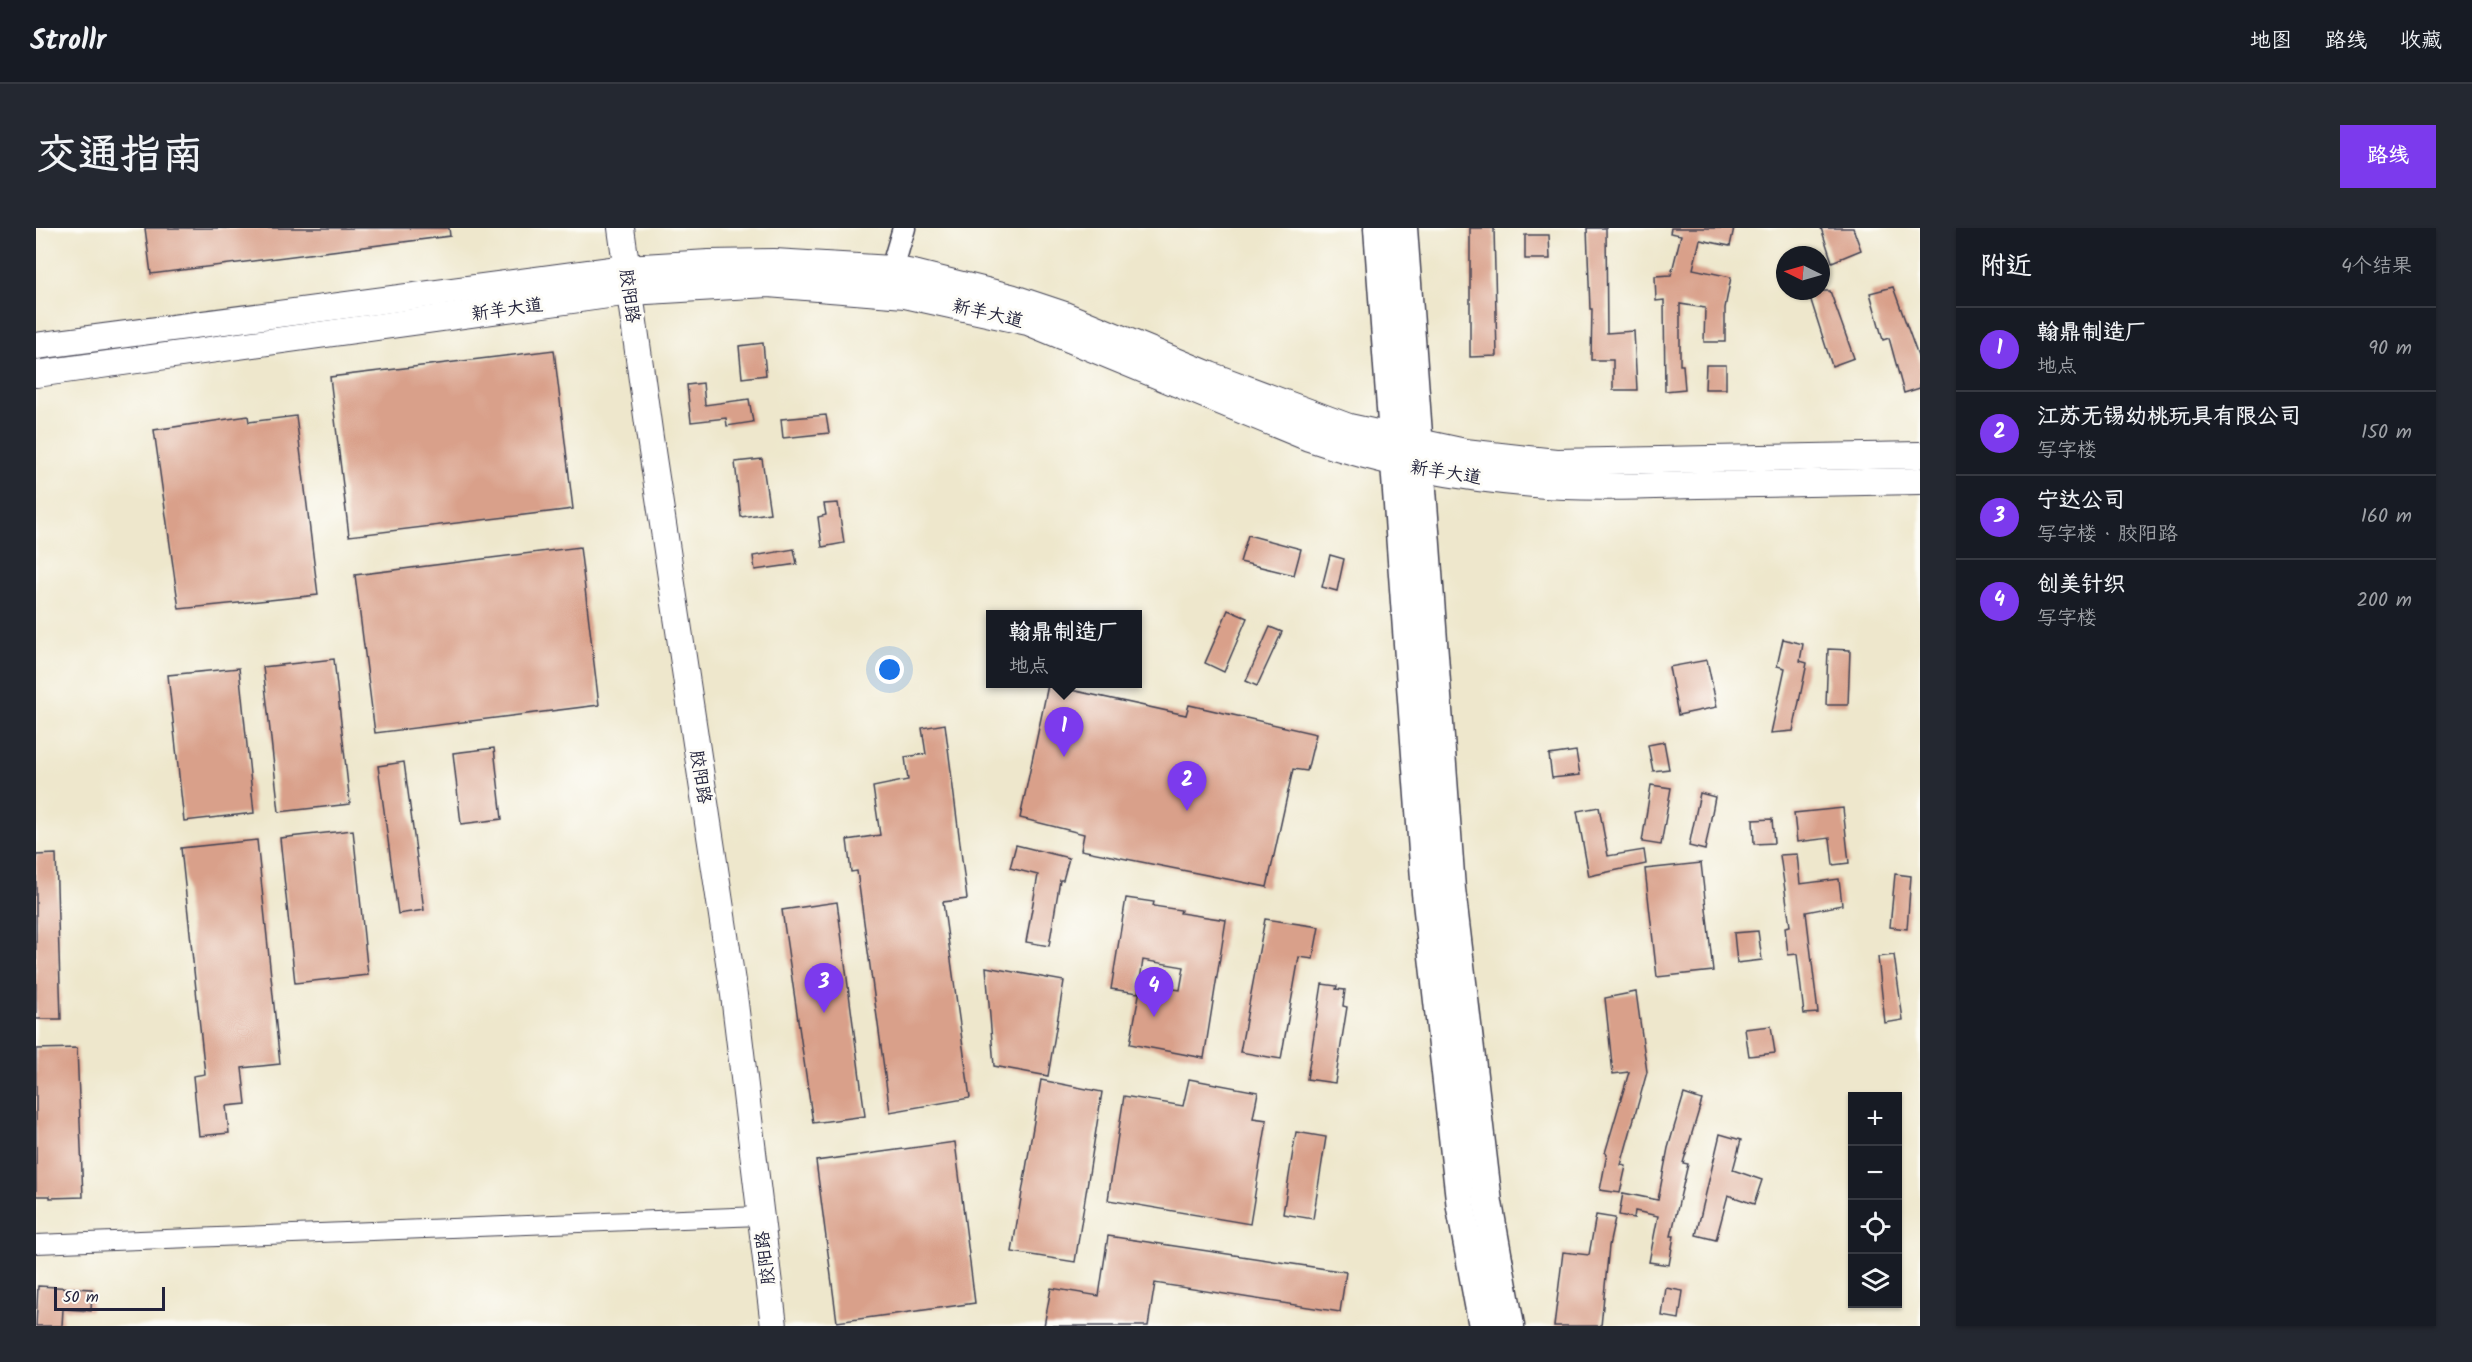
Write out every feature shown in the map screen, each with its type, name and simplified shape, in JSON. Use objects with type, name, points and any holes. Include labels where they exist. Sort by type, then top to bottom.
[{"type":"main road","name":"胶阳路","points":[[621,228],[734,995],[774,1326]]},
{"type":"main road","points":[[1378,228],[1406,453],[1451,889],[1488,1203],[1510,1326]]},
{"type":"main road","points":[[1403,228],[1406,453],[1426,893],[1461,1208],[1483,1326]]},
{"type":"main road","name":"新羊大道","points":[[36,374],[628,280],[709,263],[774,262],[892,269],[963,284],[1062,314],[1296,409],[1349,427],[1406,453],[1536,484],[1611,487],[1920,481]]},
{"type":"main road","name":"新羊大道","points":[[36,346],[628,280],[768,284],[905,295],[1028,322],[1271,424],[1351,452],[1465,452],[1556,462],[1920,455]]},
{"type":"street","points":[[892,269],[904,228]]},
{"type":"street","points":[[36,1244],[760,1216]]},
{"type":"building","points":[[145,228],[449,228],[450,236],[151,274]]},
{"type":"building","points":[[1470,228],[1494,228],[1497,356],[1470,357]]},
{"type":"building","points":[[1587,228],[1606,228],[1607,333],[1634,331],[1637,390],[1613,390],[1613,360],[1591,360],[1592,309],[1590,309]]},
{"type":"building","points":[[1671,228],[1734,228],[1730,246],[1700,240],[1693,269],[1731,277],[1725,308],[1725,342],[1704,342],[1705,308],[1680,304],[1680,365],[1683,365],[1685,389],[1665,391],[1664,300],[1656,301],[1655,276],[1671,275],[1681,235],[1670,233]]},
{"type":"building","points":[[1821,228],[1853,228],[1861,250],[1832,262],[1830,246],[1827,246]]},
{"type":"building","points":[[1525,235],[1549,235],[1550,259],[1525,259]]},
{"type":"building","points":[[1893,287],[1920,362],[1920,388],[1904,393],[1889,338],[1883,340],[1870,293]]},
{"type":"building","points":[[1830,291],[1854,358],[1832,366],[1811,300],[1830,300]]},
{"type":"building","points":[[763,343],[766,375],[742,378],[739,346]]},
{"type":"building","points":[[554,350],[573,509],[349,536],[330,377]]},
{"type":"building","points":[[1706,365],[1726,365],[1726,389],[1705,389]]},
{"type":"building","points":[[703,383],[705,405],[749,399],[753,422],[727,426],[726,418],[691,422],[687,385]]},
{"type":"building","points":[[826,415],[829,433],[783,438],[781,419]]},
{"type":"building","points":[[248,416],[249,422],[296,416],[318,595],[179,609],[154,430]]},
{"type":"building","points":[[762,459],[770,513],[741,517],[735,462]]},
{"type":"building","points":[[838,503],[844,543],[822,547],[818,517],[826,515],[824,504]]},
{"type":"building","points":[[1248,535],[1301,549],[1294,575],[1240,562]]},
{"type":"building","points":[[580,547],[599,705],[375,733],[355,575]]},
{"type":"building","points":[[794,549],[797,564],[755,570],[753,556]]},
{"type":"building","points":[[1330,555],[1344,559],[1337,591],[1322,587]]},
{"type":"building","points":[[1228,610],[1247,618],[1224,672],[1205,663]]},
{"type":"building","points":[[1270,627],[1282,632],[1257,686],[1246,681]]},
{"type":"building","points":[[1783,639],[1803,644],[1800,661],[1807,663],[1793,731],[1771,733],[1785,668],[1777,666]]},
{"type":"building","points":[[1828,649],[1850,650],[1848,705],[1826,705]]},
{"type":"building","points":[[334,659],[350,804],[279,812],[263,667]]},
{"type":"building","points":[[1707,660],[1717,707],[1678,715],[1669,667]]},
{"type":"building","points":[[239,668],[254,813],[184,821],[168,675]]},
{"type":"building","points":[[1047,688],[1062,688],[1186,715],[1189,705],[1316,734],[1307,771],[1293,769],[1267,887],[1081,850],[1084,834],[1020,818]]},
{"type":"building","points":[[945,724],[967,899],[943,902],[970,1098],[890,1112],[857,871],[851,872],[847,840],[880,835],[873,787],[908,780],[905,757],[926,754],[922,728]]},
{"type":"building","points":[[1664,742],[1669,769],[1653,771],[1648,745]]},
{"type":"building","points":[[494,748],[502,819],[461,824],[453,753]]},
{"type":"building","points":[[1576,751],[1580,775],[1552,778],[1549,755]]},
{"type":"building","points":[[404,762],[424,910],[398,914],[378,766]]},
{"type":"building","points":[[1651,785],[1671,788],[1661,845],[1642,842]]},
{"type":"building","points":[[1700,793],[1715,797],[1705,850],[1689,846]]},
{"type":"building","points":[[1599,807],[1608,856],[1644,850],[1646,864],[1589,876],[1577,811]]},
{"type":"building","points":[[1843,808],[1849,863],[1833,865],[1830,838],[1797,842],[1794,813]]},
{"type":"building","points":[[1772,819],[1774,843],[1754,844],[1753,820]]},
{"type":"building","points":[[353,830],[368,975],[295,983],[280,838]]},
{"type":"building","points":[[257,840],[280,1064],[242,1068],[246,1104],[226,1106],[229,1133],[199,1136],[193,1076],[205,1074],[181,848]]},
{"type":"building","points":[[1016,845],[1069,858],[1063,880],[1060,880],[1049,946],[1026,942],[1038,875],[1010,868]]},
{"type":"building","points":[[56,854],[61,1019],[36,1019],[36,855]]},
{"type":"building","points":[[1797,854],[1800,884],[1839,879],[1842,905],[1806,912],[1818,1013],[1804,1014],[1797,954],[1788,955],[1785,927],[1790,926],[1780,855]]},
{"type":"building","points":[[1701,863],[1713,971],[1657,977],[1645,869]]},
{"type":"building","points":[[1895,874],[1911,876],[1907,929],[1890,927]]},
{"type":"building","points":[[1126,898],[1154,902],[1153,906],[1181,910],[1180,913],[1226,920],[1204,1058],[1130,1044],[1141,984],[1180,990],[1184,967],[1143,960],[1138,993],[1111,989]]},
{"type":"building","points":[[837,902],[865,1116],[813,1123],[782,910]]},
{"type":"building","points":[[1265,919],[1319,927],[1313,959],[1299,957],[1281,1059],[1240,1052]]},
{"type":"building","points":[[1758,931],[1762,960],[1737,963],[1734,933]]},
{"type":"building","points":[[1894,955],[1903,1020],[1885,1023],[1878,957]]},
{"type":"building","points":[[986,967],[1064,981],[1048,1076],[994,1066]]},
{"type":"building","points":[[1322,984],[1337,986],[1336,989],[1345,990],[1343,1006],[1347,1007],[1335,1083],[1307,1079]]},
{"type":"building","points":[[1636,992],[1647,1072],[1621,1165],[1626,1166],[1620,1193],[1600,1190],[1607,1154],[1605,1153],[1629,1072],[1613,1074],[1605,998]]},
{"type":"building","points":[[1771,1026],[1775,1053],[1749,1056],[1745,1029]]},
{"type":"building","points":[[77,1048],[83,1197],[36,1196],[36,1049]]},
{"type":"building","points":[[1189,1079],[1258,1092],[1253,1118],[1267,1120],[1250,1224],[1108,1200],[1124,1096],[1183,1106]]},
{"type":"building","points":[[1041,1080],[1102,1092],[1075,1262],[1012,1252]]},
{"type":"building","points":[[1684,1094],[1702,1100],[1683,1163],[1688,1164],[1671,1236],[1674,1236],[1669,1265],[1649,1262],[1658,1216],[1635,1211],[1634,1218],[1619,1215],[1623,1193],[1658,1200],[1668,1148]]},
{"type":"building","points":[[1296,1132],[1326,1137],[1313,1219],[1283,1214]]},
{"type":"building","points":[[1720,1134],[1741,1140],[1733,1170],[1762,1180],[1754,1204],[1728,1195],[1716,1240],[1696,1235]]},
{"type":"building","points":[[955,1142],[975,1303],[837,1322],[816,1161]]},
{"type":"building","points":[[1596,1215],[1615,1218],[1609,1246],[1601,1326],[1554,1326],[1563,1252],[1589,1255]]},
{"type":"building","points":[[1108,1236],[1346,1272],[1340,1312],[1155,1283],[1148,1326],[1044,1326],[1051,1288],[1099,1296]]},
{"type":"building","points":[[38,1286],[92,1289],[91,1311],[63,1309],[62,1326],[36,1326]]},
{"type":"building","points":[[1666,1288],[1683,1291],[1679,1319],[1662,1316]]},
{"type":"place","name":"翰鼎制造厂","points":[[1064,757]]},
{"type":"place","name":"江苏无锡幼桃玩具有限公司","points":[[1187,811]]},
{"type":"place","name":"宁达公司","points":[[824,1013]]},
{"type":"place","name":"创美针织","points":[[1154,1017]]}]
